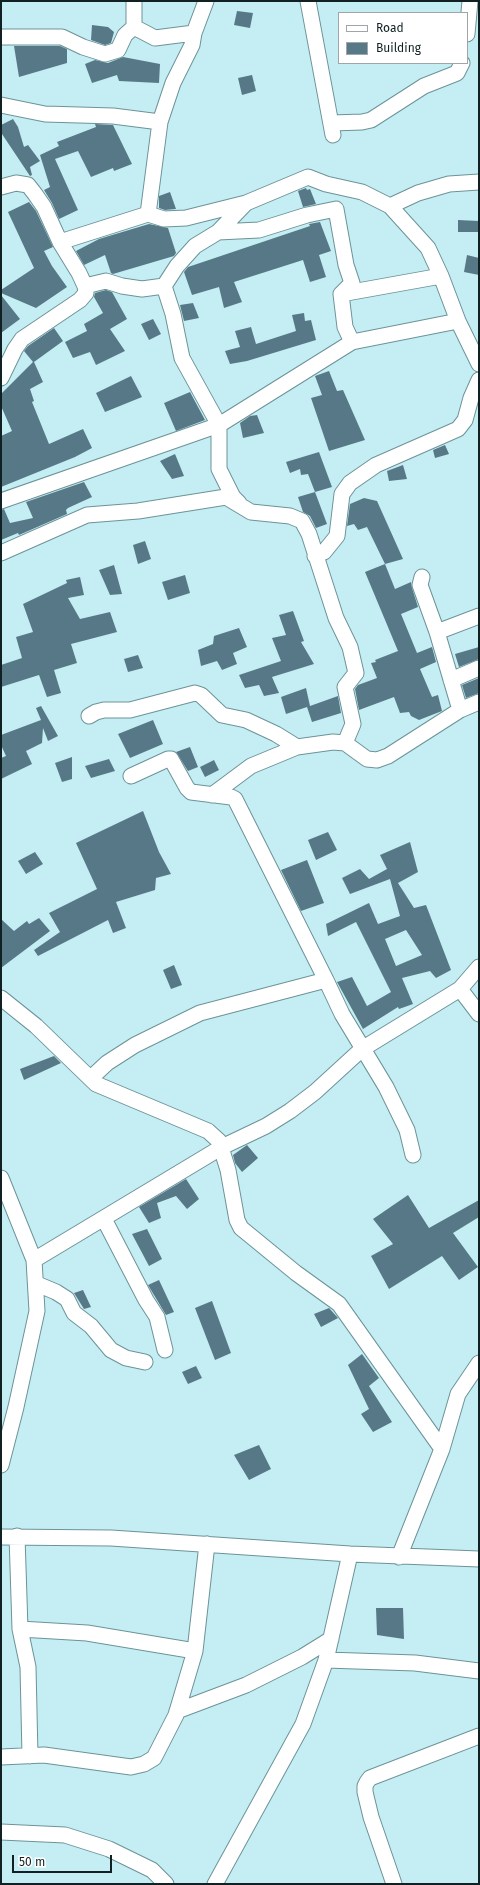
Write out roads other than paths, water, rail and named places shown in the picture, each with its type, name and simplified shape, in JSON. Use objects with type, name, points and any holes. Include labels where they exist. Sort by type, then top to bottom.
[{"type":"street","points":[[1,37],[62,37],[83,47],[105,54],[118,50],[125,35],[134,27],[134,1]]},
{"type":"street","points":[[148,214],[160,122],[174,83],[192,45],[194,33],[206,1]]},
{"type":"street","points":[[308,1],[332,129],[371,120],[424,86],[457,73],[462,64]]},
{"type":"street","points":[[468,23],[470,1]]},
{"type":"street","points":[[134,27],[155,38],[194,33]]},
{"type":"street","points":[[1,105],[45,114],[113,116],[160,122]]},
{"type":"street","points":[[60,242],[148,214],[164,219],[186,218],[246,203],[308,177],[326,184],[362,192],[390,206],[428,248],[442,276],[458,322],[479,364]]},
{"type":"street","points":[[390,206],[418,192],[449,184],[479,182]]},
{"type":"street","points":[[1,187],[16,183],[28,185],[44,207],[60,242],[79,273],[85,286],[86,293],[80,300],[22,339],[15,349],[1,378]]},
{"type":"street","points":[[85,286],[106,281],[122,286],[142,289],[164,286],[177,266],[196,246],[218,232],[246,203]]},
{"type":"street","points":[[218,232],[259,230],[307,215],[336,209],[346,266],[352,283],[341,294]]},
{"type":"street","points":[[341,294],[442,276]]},
{"type":"street","points":[[164,286],[173,314],[182,358],[219,425],[219,469],[233,497],[251,512]]},
{"type":"street","points":[[341,294],[345,327],[352,342]]},
{"type":"street","points":[[1,501],[219,425],[352,342],[458,322]]},
{"type":"street","points":[[316,556],[324,552],[337,536],[342,494],[350,483],[376,465],[458,430],[465,420],[471,398],[479,380]]},
{"type":"street","points":[[1,553],[87,516],[138,512],[226,497],[251,512],[290,516],[302,521],[309,534],[336,618],[350,647],[356,673],[345,687],[354,724],[345,743]]},
{"type":"street","points":[[422,577],[420,585],[437,632],[460,710]]},
{"type":"street","points":[[437,632],[479,616]]},
{"type":"street","points":[[451,680],[479,668]]},
{"type":"street","points":[[89,716],[104,710],[130,710],[195,693],[201,695],[222,715],[252,723],[297,747]]},
{"type":"street","points":[[212,795],[251,766],[297,747],[333,742],[345,743],[367,759],[377,760],[388,756],[460,710],[479,702]]},
{"type":"street","points":[[131,776],[168,758],[171,759],[187,788],[191,792],[235,799],[342,1014],[386,1087],[407,1130],[412,1156]]},
{"type":"street","points":[[34,1260],[222,1147],[266,1126],[290,1111],[315,1092],[362,1049],[460,989],[479,967]]},
{"type":"street","points":[[91,1078],[107,1063],[135,1045],[200,1013],[326,980]]},
{"type":"street","points":[[460,989],[479,1014]]},
{"type":"street","points":[[1,998],[36,1026],[91,1078],[103,1087],[208,1130],[219,1141],[222,1147],[237,1220],[241,1228],[296,1274],[339,1304],[442,1449]]},
{"type":"street","points":[[1,1465],[38,1311],[34,1260],[2,1182]]},
{"type":"street","points":[[104,1219],[146,1300],[157,1317],[165,1350]]},
{"type":"street","points":[[37,1284],[56,1292],[67,1299],[74,1314],[91,1326],[111,1350],[126,1358],[145,1362]]},
{"type":"street","points":[[399,1557],[442,1449],[458,1394],[479,1363]]},
{"type":"street","points":[[17,1536],[20,1629],[28,1667],[30,1756]]},
{"type":"street","points":[[1,1537],[110,1538],[399,1557],[479,1559]]},
{"type":"street","points":[[1,1756],[44,1755],[131,1767],[144,1764],[154,1758],[177,1711],[195,1651],[207,1544]]},
{"type":"street","points":[[215,1884],[303,1724],[326,1660],[350,1554]]},
{"type":"street","points":[[20,1629],[87,1633],[195,1651]]},
{"type":"street","points":[[177,1711],[246,1686],[302,1657],[331,1639]]},
{"type":"street","points":[[326,1660],[415,1663],[479,1671]]},
{"type":"street","points":[[394,1884],[370,1817],[365,1792],[367,1782],[370,1778],[479,1736]]},
{"type":"street","points":[[1,1832],[65,1835],[109,1849],[152,1870],[166,1884]]}]
